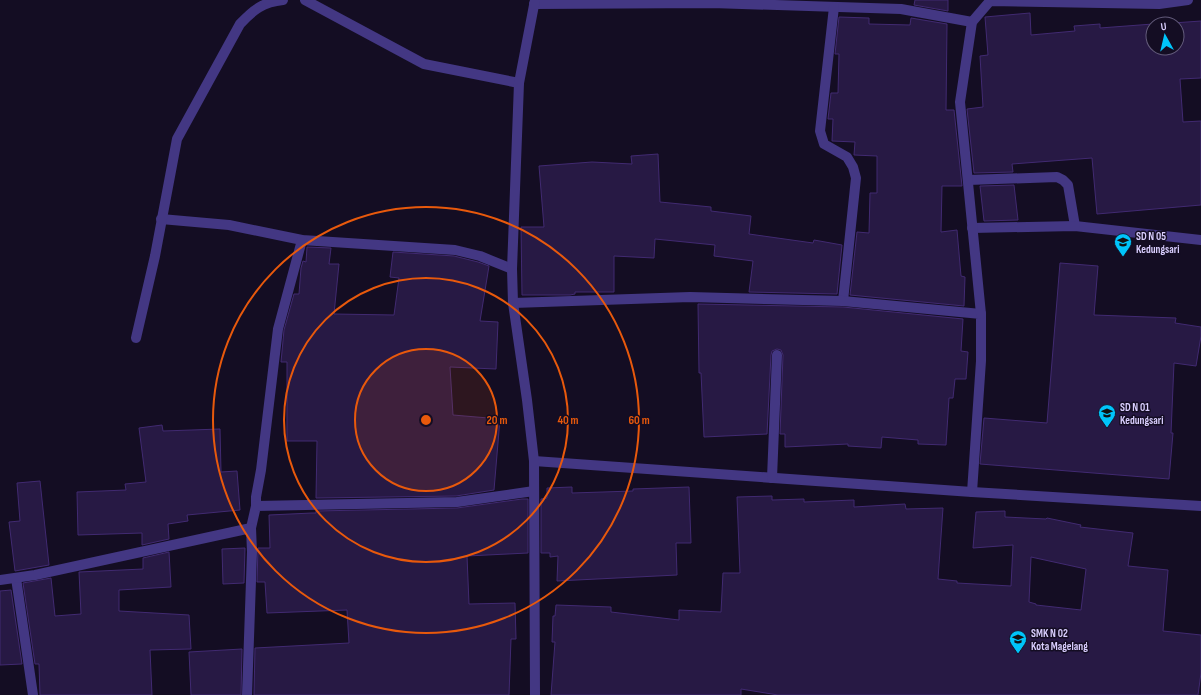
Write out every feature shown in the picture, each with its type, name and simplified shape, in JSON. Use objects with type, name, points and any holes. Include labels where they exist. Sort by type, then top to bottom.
[{"type":"street","points":[[136,338],[177,139],[240,24],[252,11],[272,1],[283,0]]},
{"type":"street","points":[[305,0],[424,64],[518,83]]},
{"type":"street","points":[[972,492],[981,361],[981,314],[960,102],[972,22],[990,0],[1159,4],[1188,0]]},
{"type":"street","points":[[534,695],[534,461],[513,303],[512,269],[518,83],[534,2],[712,3],[901,9],[972,22]]},
{"type":"street","points":[[834,7],[820,131],[824,144],[847,157],[853,167],[856,178],[843,301]]},
{"type":"street","points":[[968,180],[1057,177],[1068,185],[1075,226]]},
{"type":"street","points":[[161,219],[229,224],[302,240],[455,250],[480,256],[512,269]]},
{"type":"street","points":[[972,228],[1075,226],[1201,240]]},
{"type":"street","points":[[247,695],[252,552],[251,528],[261,470],[278,329],[302,240]]},
{"type":"street","points":[[513,303],[690,298],[843,301],[981,314]]},
{"type":"street","points":[[772,478],[777,355]]},
{"type":"street","points":[[534,461],[972,492],[1201,506]]},
{"type":"street","points":[[256,506],[457,502],[534,492]]},
{"type":"street","points":[[0,580],[35,575],[251,528]]},
{"type":"street","points":[[16,578],[33,695]]},
{"type":"building","points":[[915,0],[948,0],[948,11],[914,5]]},
{"type":"building","points":[[1030,13],[1031,35],[1075,31],[1074,26],[1100,24],[1100,28],[1145,25],[1145,56],[1185,56],[1185,22],[1201,21],[1201,78],[1180,79],[1183,122],[1201,121],[1201,205],[1097,214],[1092,158],[1012,164],[1013,172],[974,173],[967,109],[983,107],[980,56],[988,55],[985,17]]},
{"type":"building","points":[[839,17],[869,18],[869,24],[910,25],[911,18],[947,24],[946,110],[954,110],[962,186],[942,186],[941,232],[957,230],[961,276],[965,277],[964,306],[850,295],[857,232],[869,233],[870,193],[877,193],[877,156],[854,155],[855,142],[832,141],[833,119],[828,119],[831,93],[838,93],[839,54],[835,54]]},
{"type":"building","points":[[658,154],[660,202],[711,207],[711,211],[751,216],[749,234],[813,243],[814,240],[842,245],[837,294],[749,292],[753,261],[714,256],[715,245],[655,239],[654,258],[614,256],[614,292],[575,292],[575,294],[570,295],[522,295],[521,227],[544,227],[539,166],[592,162],[632,164],[631,156]]},
{"type":"building","points":[[1014,185],[1018,220],[984,221],[980,186]]},
{"type":"building","points":[[307,247],[331,248],[329,264],[339,264],[334,314],[394,315],[399,278],[390,277],[393,252],[454,256],[489,266],[480,321],[498,322],[496,369],[450,367],[453,415],[500,419],[494,490],[456,496],[316,498],[317,441],[287,441],[287,362],[281,362],[284,330],[294,294],[299,294],[301,268],[303,261],[306,262]]},
{"type":"building","points":[[1060,263],[1098,266],[1094,315],[1176,318],[1175,323],[1201,327],[1196,366],[1174,363],[1171,433],[1173,433],[1169,479],[980,464],[984,418],[1047,423]]},
{"type":"building","points":[[698,304],[843,307],[963,319],[961,351],[968,352],[966,379],[955,379],[953,398],[949,398],[946,445],[918,444],[918,440],[882,437],[881,448],[848,446],[848,444],[785,447],[785,434],[780,434],[783,355],[781,350],[777,349],[772,351],[771,355],[767,434],[704,437],[701,373],[699,373]]},
{"type":"building","points":[[162,425],[163,431],[220,429],[221,472],[237,471],[240,510],[187,515],[188,521],[168,524],[169,539],[142,545],[142,533],[78,535],[77,492],[126,490],[125,484],[146,482],[139,428]]},
{"type":"building","points":[[40,481],[49,565],[15,571],[9,522],[20,521],[17,483]]},
{"type":"building","points":[[572,487],[572,493],[689,487],[691,543],[676,543],[677,575],[557,581],[558,556],[550,557],[550,553],[541,553],[541,499],[547,498],[547,488]]},
{"type":"building","points":[[772,496],[772,500],[804,499],[804,502],[854,500],[854,507],[905,504],[906,509],[943,508],[938,579],[957,581],[957,583],[1011,586],[1013,545],[973,548],[976,512],[1005,511],[1005,517],[1047,518],[1081,525],[1080,527],[1133,533],[1128,566],[1168,570],[1163,631],[1201,635],[1201,673],[1198,695],[778,695],[741,689],[741,695],[551,695],[555,642],[552,642],[553,616],[555,616],[556,605],[611,607],[611,612],[679,620],[679,610],[721,612],[723,573],[740,573],[737,497]],"holes":[[[1031,557],[1086,569],[1081,610],[1036,605],[1029,602]]]},
{"type":"building","points":[[528,499],[528,553],[467,556],[469,604],[515,603],[516,639],[511,639],[509,695],[254,695],[255,648],[349,643],[347,610],[267,613],[265,582],[257,582],[258,548],[270,548],[269,515],[316,513],[316,511],[457,508]]},
{"type":"building","points":[[245,548],[244,583],[223,584],[222,549]]},
{"type":"building","points":[[169,552],[171,587],[119,590],[119,611],[189,615],[191,649],[150,650],[152,695],[40,695],[39,664],[35,664],[23,583],[51,578],[55,616],[81,614],[79,572],[143,569],[143,558]]},
{"type":"building","points":[[11,590],[22,664],[0,665],[0,591]]},
{"type":"building","points":[[242,649],[241,695],[191,695],[189,652]]},
{"type":"place","name":"SD N 05 Kedungsari","points":[[1123,257]]},
{"type":"place","name":"SD N 01 Kedungsari","points":[[1107,428]]},
{"type":"place","name":"SMK N 02 Kota Magelang","points":[[1018,654]]}]
